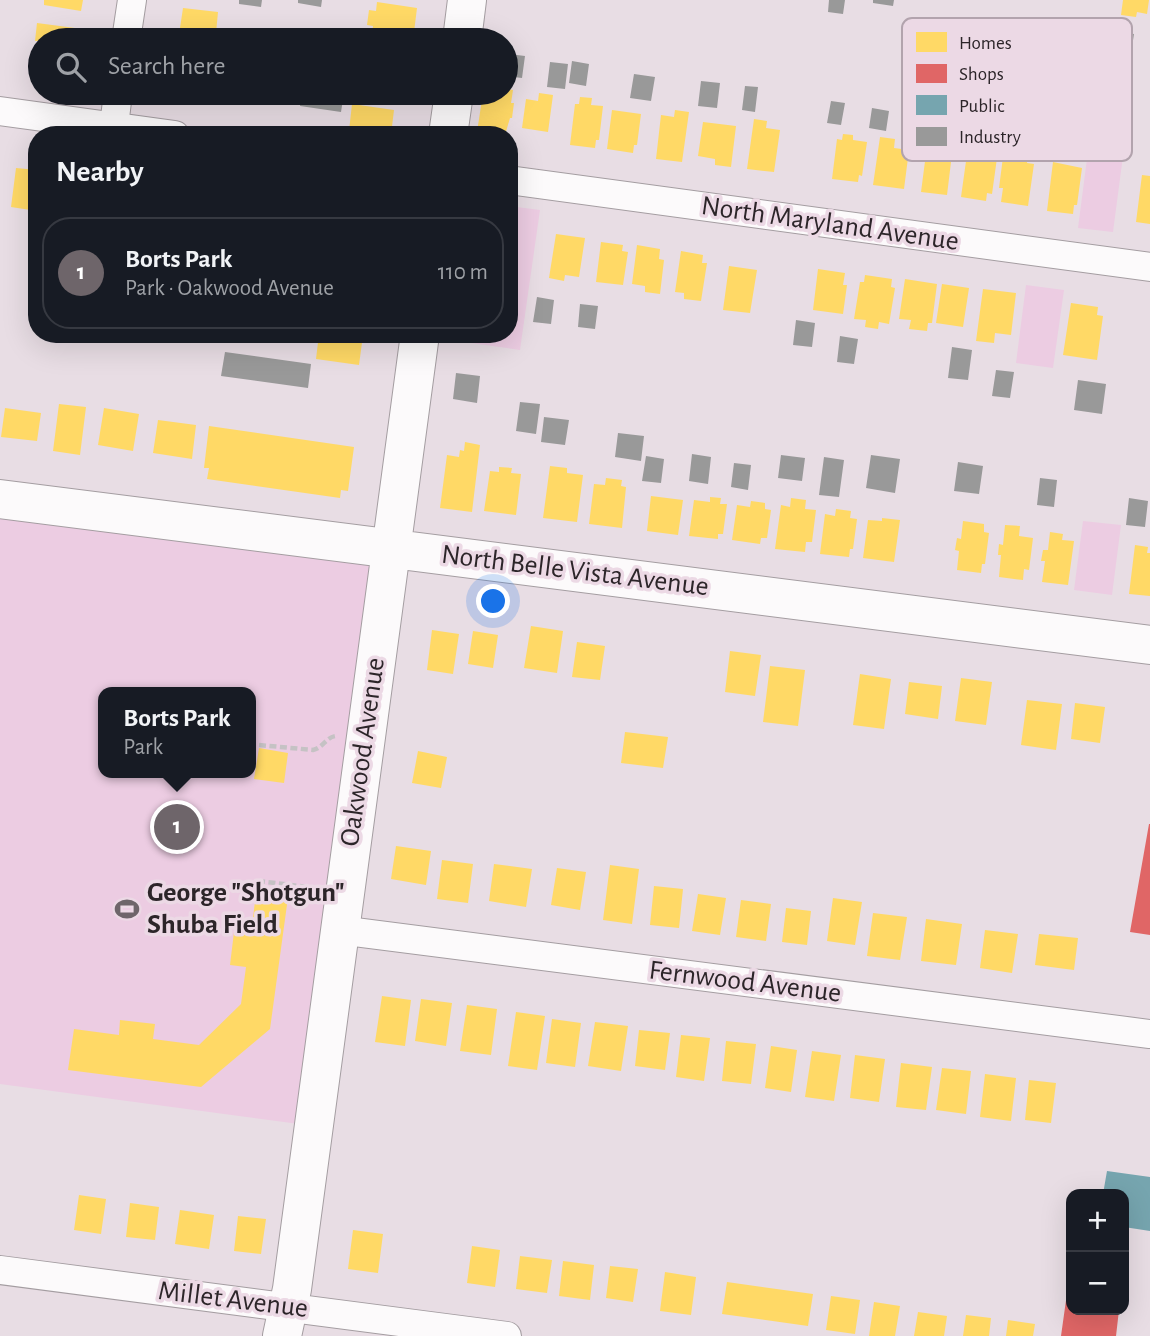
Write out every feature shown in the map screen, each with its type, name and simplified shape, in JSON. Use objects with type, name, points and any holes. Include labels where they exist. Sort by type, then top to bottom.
[{"type":"street","points":[[128,28],[131,0]]},
{"type":"street","points":[[464,28],[467,0]]},
{"type":"street","points":[[0,111],[114,126],[117,105]]},
{"type":"street","points":[[449,126],[452,105]]},
{"type":"street","name":"North Maryland Avenue","points":[[518,181],[1150,267]]},
{"type":"street","name":"Oakwood Avenue","points":[[286,1322],[419,343]]},
{"type":"street","name":"North Belle Vista Avenue","points":[[0,499],[1150,645]]},
{"type":"street","name":"Fernwood Avenue","points":[[340,930],[1150,1034]]},
{"type":"street","name":"Millet Avenue","points":[[0,1270],[286,1322],[507,1336]]},
{"type":"path","points":[[259,745],[313,750],[319,749],[329,738],[342,737]]},
{"type":"path","points":[[258,881],[322,889]]},
{"type":"shaded area","points":[[1087,161],[1122,161],[1113,232],[1078,228]]},
{"type":"shaded area","points":[[518,207],[540,210],[520,350],[471,343],[518,343]]},
{"type":"shaded area","points":[[1026,285],[1064,290],[1053,368],[1016,363]]},
{"type":"shaded area","points":[[0,499],[390,548],[314,1126],[0,1084]]},
{"type":"shaded area","points":[[1083,521],[1121,525],[1112,595],[1074,590]]},
{"type":"building: Homes","points":[[44,0],[83,0],[81,11],[44,5]]},
{"type":"building: Homes","points":[[1123,0],[1149,0],[1147,14],[1137,12],[1136,17],[1121,15]]},
{"type":"building: Homes","points":[[377,2],[417,8],[414,28],[373,28],[367,25],[369,10],[376,11]]},
{"type":"building: Homes","points":[[183,8],[218,12],[216,28],[180,28]]},
{"type":"building: Homes","points":[[37,23],[75,28],[36,28]]},
{"type":"building: Homes","points":[[539,93],[553,95],[548,132],[522,128],[526,99],[538,101]]},
{"type":"building: Homes","points":[[580,97],[592,98],[591,105],[603,106],[599,140],[596,140],[595,148],[570,145],[575,104],[579,104]]},
{"type":"building: Homes","points":[[352,105],[394,110],[392,126],[350,126]]},
{"type":"building: Homes","points":[[481,105],[514,105],[508,126],[478,126]]},
{"type":"building: Homes","points":[[612,110],[641,114],[637,145],[634,145],[633,153],[607,149]]},
{"type":"building: Homes","points":[[675,110],[689,112],[682,162],[656,159],[661,115],[674,117]]},
{"type":"building: Homes","points":[[754,119],[767,121],[766,128],[780,130],[774,172],[747,169]]},
{"type":"building: Homes","points":[[703,122],[736,126],[731,167],[715,165],[715,159],[698,156]]},
{"type":"building: Homes","points":[[843,134],[853,135],[853,140],[867,142],[862,176],[859,175],[858,182],[832,179],[837,139],[842,140]]},
{"type":"building: Homes","points":[[880,137],[895,139],[894,148],[902,149],[902,161],[908,161],[904,189],[873,185]]},
{"type":"building: Homes","points":[[925,161],[951,161],[947,195],[921,192]]},
{"type":"building: Homes","points":[[966,161],[997,161],[992,194],[987,193],[986,201],[961,197]]},
{"type":"building: Homes","points":[[1002,161],[1027,161],[1034,164],[1028,206],[1001,202],[1003,188],[999,188]]},
{"type":"building: Homes","points":[[1053,162],[1082,168],[1077,205],[1074,205],[1073,214],[1047,211]]},
{"type":"building: Homes","points":[[16,168],[28,169],[28,210],[11,207]]},
{"type":"building: Homes","points":[[1142,175],[1150,176],[1150,224],[1136,222]]},
{"type":"building: Homes","points":[[556,234],[585,238],[579,277],[565,275],[564,281],[549,278]]},
{"type":"building: Homes","points":[[601,242],[623,245],[622,251],[628,252],[623,285],[596,282]]},
{"type":"building: Homes","points":[[637,245],[660,249],[659,259],[664,260],[660,294],[645,292],[645,286],[632,284]]},
{"type":"building: Homes","points":[[681,251],[703,255],[702,263],[707,263],[701,301],[684,299],[684,293],[675,292]]},
{"type":"building: Homes","points":[[729,266],[757,270],[750,313],[723,310]]},
{"type":"building: Homes","points":[[818,269],[845,273],[843,285],[847,285],[843,314],[813,310]]},
{"type":"building: Homes","points":[[865,275],[892,279],[891,287],[895,288],[889,324],[879,322],[878,329],[865,327],[866,320],[854,319],[860,282],[864,282]]},
{"type":"building: Homes","points":[[905,279],[937,284],[932,323],[928,323],[927,331],[909,329],[911,320],[899,319]]},
{"type":"building: Homes","points":[[942,284],[969,288],[963,327],[936,323]]},
{"type":"building: Homes","points":[[983,289],[1016,293],[1011,335],[995,333],[994,343],[976,341]]},
{"type":"building: Homes","points":[[1071,303],[1098,307],[1097,315],[1103,316],[1097,360],[1063,355]]},
{"type":"building: Homes","points":[[318,343],[362,343],[359,365],[316,359]]},
{"type":"building: Homes","points":[[59,404],[86,407],[80,455],[53,451]]},
{"type":"building: Homes","points":[[5,408],[41,413],[37,441],[1,437]]},
{"type":"building: Homes","points":[[104,408],[139,414],[133,451],[98,445]]},
{"type":"building: Homes","points":[[158,420],[196,425],[192,459],[153,453]]},
{"type":"building: Homes","points":[[209,426],[354,447],[348,491],[341,490],[340,498],[207,479],[209,468],[204,468]]},
{"type":"building: Homes","points":[[465,442],[480,445],[472,512],[440,508],[447,455],[459,457],[460,450],[464,451]]},
{"type":"building: Homes","points":[[550,466],[567,468],[567,473],[583,475],[577,522],[543,518]]},
{"type":"building: Homes","points":[[499,467],[512,468],[511,473],[521,474],[516,515],[484,511],[490,471],[499,472]]},
{"type":"building: Homes","points":[[606,478],[622,480],[621,486],[626,487],[622,528],[589,524],[594,484],[605,485]]},
{"type":"building: Homes","points":[[651,496],[683,500],[678,535],[647,531]]},
{"type":"building: Homes","points":[[710,497],[721,498],[720,504],[727,504],[723,534],[718,534],[718,539],[689,536],[694,500],[710,502]]},
{"type":"building: Homes","points":[[791,498],[806,500],[805,509],[816,510],[812,542],[806,542],[805,552],[775,549],[781,505],[790,507]]},
{"type":"building: Homes","points":[[751,501],[765,503],[765,509],[771,510],[767,538],[761,538],[760,544],[732,540],[737,505],[750,507]]},
{"type":"building: Homes","points":[[836,509],[851,511],[850,518],[857,519],[853,549],[850,549],[849,557],[820,554],[825,514],[835,516]]},
{"type":"building: Homes","points":[[882,518],[900,520],[894,562],[863,558],[868,520],[882,521]]},
{"type":"building: Homes","points":[[963,521],[984,524],[984,532],[989,533],[985,564],[982,564],[981,573],[957,570],[959,551],[955,550],[957,538],[961,539]]},
{"type":"building: Homes","points":[[1005,525],[1020,526],[1019,536],[1033,538],[1029,570],[1024,569],[1023,580],[999,577],[999,544],[1003,545]]},
{"type":"building: Homes","points":[[1050,532],[1063,534],[1062,540],[1074,541],[1068,585],[1042,582],[1045,561],[1041,561],[1043,550],[1048,550]]},
{"type":"building: Homes","points":[[1135,545],[1148,547],[1147,553],[1150,553],[1150,596],[1129,594]]},
{"type":"building: Homes","points":[[531,626],[563,631],[557,673],[524,668]]},
{"type":"building: Homes","points":[[432,630],[459,634],[453,674],[427,670]]},
{"type":"building: Homes","points":[[473,631],[498,635],[493,668],[468,664]]},
{"type":"building: Homes","points":[[577,642],[605,646],[600,680],[572,677]]},
{"type":"building: Homes","points":[[730,651],[761,655],[755,696],[725,692]]},
{"type":"building: Homes","points":[[770,666],[805,670],[798,726],[763,722]]},
{"type":"building: Homes","points":[[860,674],[891,679],[884,729],[853,725]]},
{"type":"building: Homes","points":[[961,678],[992,682],[986,725],[955,721]]},
{"type":"building: Homes","points":[[909,682],[942,686],[938,719],[905,714]]},
{"type":"building: Homes","points":[[1027,700],[1062,704],[1056,750],[1021,745]]},
{"type":"building: Homes","points":[[1075,703],[1105,707],[1100,743],[1071,739]]},
{"type":"building: Homes","points":[[625,732],[668,737],[663,768],[621,763]]},
{"type":"building: Homes","points":[[259,748],[288,753],[284,783],[254,779]]},
{"type":"building: Homes","points":[[418,751],[447,757],[441,788],[412,783]]},
{"type":"building: Homes","points":[[396,846],[431,851],[426,885],[391,879]]},
{"type":"building: Homes","points":[[442,860],[473,864],[468,903],[437,899]]},
{"type":"building: Homes","points":[[494,864],[532,869],[526,907],[489,901]]},
{"type":"building: Homes","points":[[610,865],[639,869],[632,924],[603,920]]},
{"type":"building: Homes","points":[[557,868],[586,872],[580,910],[551,905]]},
{"type":"building: Homes","points":[[257,885],[289,890],[270,1029],[201,1087],[68,1070],[74,1029],[119,1035],[120,1020],[155,1024],[153,1039],[199,1045],[241,1004],[246,967],[230,965],[234,932],[251,934]]},
{"type":"building: Homes","points":[[654,886],[683,889],[679,928],[650,925]]},
{"type":"building: Homes","points":[[698,894],[726,898],[720,935],[692,931]]},
{"type":"building: Homes","points":[[833,898],[862,902],[855,945],[827,941]]},
{"type":"building: Homes","points":[[741,900],[771,904],[766,941],[736,937]]},
{"type":"building: Homes","points":[[786,908],[811,911],[807,945],[782,942]]},
{"type":"building: Homes","points":[[873,913],[907,917],[900,960],[867,956]]},
{"type":"building: Homes","points":[[926,919],[962,924],[956,965],[921,961]]},
{"type":"building: Homes","points":[[985,930],[1018,934],[1012,973],[980,968]]},
{"type":"building: Homes","points":[[1039,934],[1078,938],[1074,970],[1035,965]]},
{"type":"building: Homes","points":[[382,996],[411,1000],[405,1046],[375,1042]]},
{"type":"building: Homes","points":[[421,999],[452,1003],[446,1046],[415,1041]]},
{"type":"building: Homes","points":[[467,1005],[497,1009],[491,1055],[460,1051]]},
{"type":"building: Homes","points":[[516,1012],[545,1016],[537,1070],[508,1066]]},
{"type":"building: Homes","points":[[552,1019],[581,1023],[575,1067],[546,1063]]},
{"type":"building: Homes","points":[[595,1022],[628,1026],[621,1071],[588,1066]]},
{"type":"building: Homes","points":[[639,1030],[670,1033],[665,1070],[635,1066]]},
{"type":"building: Homes","points":[[681,1035],[710,1038],[704,1081],[676,1077]]},
{"type":"building: Homes","points":[[726,1041],[756,1044],[751,1084],[722,1081]]},
{"type":"building: Homes","points":[[771,1046],[797,1050],[791,1092],[765,1088]]},
{"type":"building: Homes","points":[[812,1051],[841,1055],[834,1101],[805,1097]]},
{"type":"building: Homes","points":[[855,1055],[885,1059],[879,1102],[850,1098]]},
{"type":"building: Homes","points":[[901,1063],[932,1067],[926,1110],[896,1107]]},
{"type":"building: Homes","points":[[942,1068],[971,1071],[966,1114],[936,1110]]},
{"type":"building: Homes","points":[[985,1074],[1016,1078],[1011,1121],[980,1117]]},
{"type":"building: Homes","points":[[1029,1080],[1056,1083],[1051,1123],[1025,1120]]},
{"type":"building: Homes","points":[[79,1195],[106,1199],[101,1234],[74,1230]]},
{"type":"building: Homes","points":[[130,1203],[159,1207],[155,1240],[126,1237]]},
{"type":"building: Homes","points":[[180,1210],[214,1215],[209,1249],[175,1244]]},
{"type":"building: Homes","points":[[238,1216],[266,1219],[261,1254],[234,1251]]},
{"type":"building: Homes","points":[[353,1230],[383,1234],[378,1273],[348,1269]]},
{"type":"building: Homes","points":[[472,1246],[500,1250],[495,1287],[467,1283]]},
{"type":"building: Homes","points":[[520,1256],[552,1260],[547,1293],[516,1289]]},
{"type":"building: Homes","points":[[563,1261],[594,1265],[590,1300],[559,1296]]},
{"type":"building: Homes","points":[[610,1266],[638,1269],[633,1302],[606,1298]]},
{"type":"building: Homes","points":[[665,1272],[696,1277],[691,1315],[660,1311]]},
{"type":"building: Homes","points":[[727,1282],[813,1294],[808,1326],[722,1314]]},
{"type":"building: Homes","points":[[831,1296],[860,1300],[855,1334],[826,1330]]},
{"type":"building: Homes","points":[[874,1302],[900,1306],[895,1336],[869,1336]]},
{"type":"building: Homes","points":[[918,1312],[947,1316],[944,1336],[914,1336]]},
{"type":"building: Homes","points":[[966,1315],[991,1318],[989,1336],[963,1336]]},
{"type":"building: Homes","points":[[1008,1320],[1035,1324],[1033,1336],[1006,1336]]},
{"type":"building: Shops","points":[[1150,824],[1150,935],[1130,932]]},
{"type":"building: Shops","points":[[1066,1300],[1066,1315],[1118,1315],[1116,1336],[1061,1336]]},
{"type":"building: Public","points":[[1107,1171],[1150,1177],[1150,1231],[1129,1228],[1129,1189],[1104,1189]]},
{"type":"building: Industry","points":[[239,0],[262,0],[261,7],[239,4]]},
{"type":"building: Industry","points":[[298,0],[322,0],[321,7],[298,3]]},
{"type":"building: Industry","points":[[829,0],[845,0],[843,14],[828,12]]},
{"type":"building: Industry","points":[[873,0],[894,0],[893,6],[873,3]]},
{"type":"building: Industry","points":[[518,55],[525,56],[522,78],[518,78]]},
{"type":"building: Industry","points":[[572,61],[589,64],[586,86],[569,83]]},
{"type":"building: Industry","points":[[550,62],[568,64],[565,89],[547,87]]},
{"type":"building: Industry","points":[[634,74],[655,77],[651,101],[630,98]]},
{"type":"building: Industry","points":[[701,81],[720,83],[717,108],[698,106]]},
{"type":"building: Industry","points":[[745,86],[758,87],[755,112],[742,110]]},
{"type":"building: Industry","points":[[831,101],[845,103],[841,125],[827,123]]},
{"type":"building: Industry","points":[[300,105],[342,105],[341,112]]},
{"type":"building: Industry","points":[[872,108],[889,111],[886,131],[869,128]]},
{"type":"building: Industry","points":[[537,297],[554,300],[551,324],[533,322]]},
{"type":"building: Industry","points":[[580,304],[598,306],[595,329],[578,327]]},
{"type":"building: Industry","points":[[796,320],[815,323],[812,347],[793,345]]},
{"type":"building: Industry","points":[[840,336],[858,339],[854,364],[837,362]]},
{"type":"building: Industry","points":[[952,347],[972,350],[968,380],[948,378]]},
{"type":"building: Industry","points":[[225,352],[311,364],[308,388],[221,376]]},
{"type":"building: Industry","points":[[996,370],[1014,372],[1010,398],[992,396]]},
{"type":"building: Industry","points":[[456,373],[480,376],[477,403],[453,399]]},
{"type":"building: Industry","points":[[1078,380],[1106,384],[1102,414],[1074,410]]},
{"type":"building: Industry","points":[[520,402],[540,404],[536,434],[516,431]]},
{"type":"building: Industry","points":[[544,417],[569,420],[565,445],[541,442]]},
{"type":"building: Industry","points":[[618,433],[644,436],[641,461],[615,457]]},
{"type":"building: Industry","points":[[692,454],[711,457],[708,484],[689,481]]},
{"type":"building: Industry","points":[[781,455],[805,458],[802,481],[778,478]]},
{"type":"building: Industry","points":[[871,455],[900,459],[895,493],[866,488]]},
{"type":"building: Industry","points":[[646,456],[664,459],[661,483],[642,481]]},
{"type":"building: Industry","points":[[824,457],[844,460],[839,497],[819,495]]},
{"type":"building: Industry","points":[[958,462],[983,466],[979,494],[954,491]]},
{"type":"building: Industry","points":[[734,463],[751,465],[748,490],[731,487]]},
{"type":"building: Industry","points":[[1040,478],[1057,480],[1054,507],[1037,505]]},
{"type":"building: Industry","points":[[1129,498],[1148,501],[1145,527],[1126,525]]},
{"type":"place","name":"Borts Park","points":[[177,827]]},
{"type":"place","name":"George \"Shotgun\" Shuba Field","points":[[127,909]]}]
